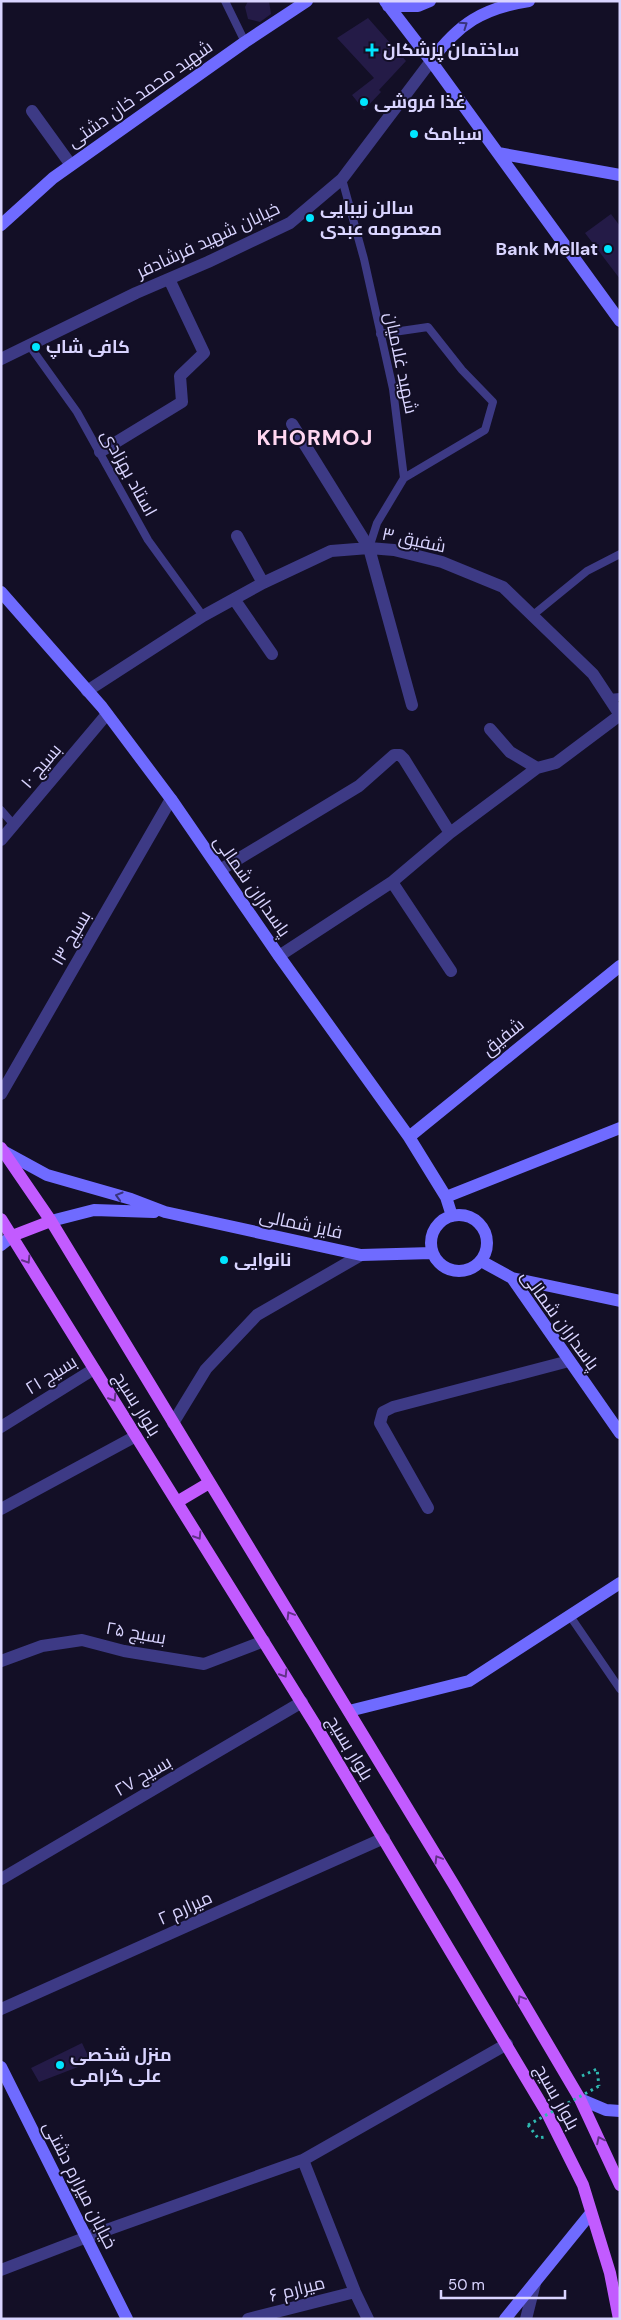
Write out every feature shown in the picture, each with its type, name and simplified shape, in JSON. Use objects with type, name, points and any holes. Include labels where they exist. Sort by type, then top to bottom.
[{"type":"main road","name":"شهید محمد خان دشتی","points":[[1,225],[53,178],[306,1]]},
{"type":"main road","points":[[387,3],[418,6],[430,1]]},
{"type":"main road","points":[[431,61],[449,37],[476,17],[528,1]]},
{"type":"main road","points":[[387,3],[620,321]]},
{"type":"main road","points":[[498,153],[620,175]]},
{"type":"main road","name":"پاسداران شمالی","points":[[1,592],[107,714],[171,799],[279,956],[409,1137],[446,1197],[452,1216]]},
{"type":"main road","name":"شفیق","points":[[409,1137],[620,966]]},
{"type":"main road","points":[[446,1197],[620,1128]]},
{"type":"main road","name":"فایز شمالی","points":[[2,1150],[23,1164],[47,1175],[131,1199],[165,1212],[361,1255],[432,1253]]},
{"type":"main road","name":"بلوار بسیج","points":[[2,1150],[50,1221],[349,1711],[580,2098],[620,2185]]},
{"type":"main road","name":"فایز شمالی","points":[[50,1221],[94,1210],[165,1212]]},
{"type":"main road","points":[[452,1216],[463,1216],[474,1220],[482,1228],[486,1245],[481,1261],[471,1268],[454,1270],[439,1263],[432,1253],[430,1242],[434,1230],[441,1221],[452,1216]]},
{"type":"main road","name":"بلوار بسیج","points":[[1,1219],[302,1702],[548,2115],[583,2185],[610,2273],[619,2319]]},
{"type":"main road","points":[[1,1245],[12,1236],[50,1221]]},
{"type":"main road","name":"پاسداران شمالی","points":[[481,1261],[512,1278],[620,1433]]},
{"type":"main road","points":[[512,1278],[620,1301]]},
{"type":"main road","points":[[177,1502],[209,1483]]},
{"type":"main road","points":[[349,1711],[470,1681],[620,1583]]},
{"type":"main road","name":"خیابان میرارم دشتی","points":[[1,2067],[127,2319]]},
{"type":"main road","points":[[580,2098],[606,2110],[620,2111]]},
{"type":"main road","points":[[505,2319],[591,2213]]},
{"type":"street","name":"خیابان شهید فرشادفر","points":[[1,359],[290,223],[342,178],[431,61]]},
{"type":"street","points":[[32,111],[71,165]]},
{"type":"street","points":[[100,452],[182,402],[180,376],[204,353],[169,279]]},
{"type":"street","points":[[292,424],[369,548],[412,705]]},
{"type":"street","points":[[237,536],[263,583]]},
{"type":"street","name":"شفیق ۳","points":[[87,690],[203,616],[263,583],[330,552],[369,548],[394,550],[442,562],[503,587],[593,674],[614,697],[620,715]]},
{"type":"street","points":[[234,599],[272,654]]},
{"type":"street","name":"بسیج ۱۰","points":[[1,840],[107,714]]},
{"type":"street","points":[[279,956],[392,882],[450,834],[537,768],[556,763],[620,715]]},
{"type":"street","points":[[490,729],[510,752],[537,768]]},
{"type":"street","points":[[220,870],[359,786],[394,755],[400,755],[404,759],[450,834]]},
{"type":"street","name":"بسیج ۱۳","points":[[1,1094],[171,799]]},
{"type":"street","points":[[392,882],[451,971]]},
{"type":"street","points":[[173,1423],[206,1369],[257,1315],[361,1255]]},
{"type":"street","points":[[428,1508],[380,1423],[383,1412],[393,1407],[569,1361]]},
{"type":"street","name":"بسیج ۲۱","points":[[1,1427],[94,1369]]},
{"type":"street","points":[[1,1509],[136,1436]]},
{"type":"street","name":"بسیج ۲۵","points":[[1,1661],[42,1646],[82,1640],[124,1651],[204,1664],[264,1641]]},
{"type":"street","name":"بسیج ۲۷","points":[[1,1879],[302,1702]]},
{"type":"street","name":"میرارم ۲","points":[[1,2010],[384,1838]]},
{"type":"street","points":[[1,2270],[87,2237],[303,2160],[506,2044]]},
{"type":"street","points":[[303,2160],[355,2292],[368,2319]]},
{"type":"street","points":[[526,2319],[535,2283]]},
{"type":"street","name":"میرارم ۶","points":[[248,2319],[355,2292]]},
{"type":"lane","points":[[225,1],[245,42]]},
{"type":"lane","name":"شهید غلامیان","points":[[342,178],[364,259],[393,389],[404,478]]},
{"type":"lane","points":[[369,548],[377,523],[404,478],[485,430],[494,402],[462,370],[428,327],[380,334]]},
{"type":"lane","name":"استاد بهزادی","points":[[29,345],[78,412],[148,540],[203,616]]},
{"type":"lane","points":[[533,615],[587,571],[620,554]]},
{"type":"lane","points":[[1,810],[14,825]]},
{"type":"lane","points":[[570,1616],[620,1689]]},
{"type":"path","points":[[538,2138],[528,2126],[599,2086],[597,2069]]},
{"type":"building","points":[[248,1],[269,1],[271,14],[260,22],[248,19],[245,7]]},
{"type":"building","name":"ساختمان پزشکان","points":[[368,18],[406,61],[379,90],[381,92],[364,110],[352,95],[374,78],[337,38]]},
{"type":"building","name":"Bank Mellat","points":[[611,214],[620,226],[620,279],[585,233]]},
{"type":"building","name":"منزل شخصی علی گرامی","points":[[82,2043],[91,2062],[39,2082],[31,2068]]},
{"type":"place","name":"ساختمان پزشکان","points":[[372,50]]},
{"type":"place","name":"غذا فروشی","points":[[364,102]]},
{"type":"place","name":"سیامک","points":[[414,134]]},
{"type":"place","name":"سالن زیبایی معصومه عبدی","points":[[310,218]]},
{"type":"place","name":"Bank Mellat","points":[[608,249]]},
{"type":"place","name":"کافی شاپ","points":[[36,347]]},
{"type":"place","name":"نانوایی","points":[[224,1260]]},
{"type":"place","name":"منزل شخصی علی گرامی","points":[[60,2065]]},
{"type":"district","name":"KHORMOJ","points":[[315,437]]}]
